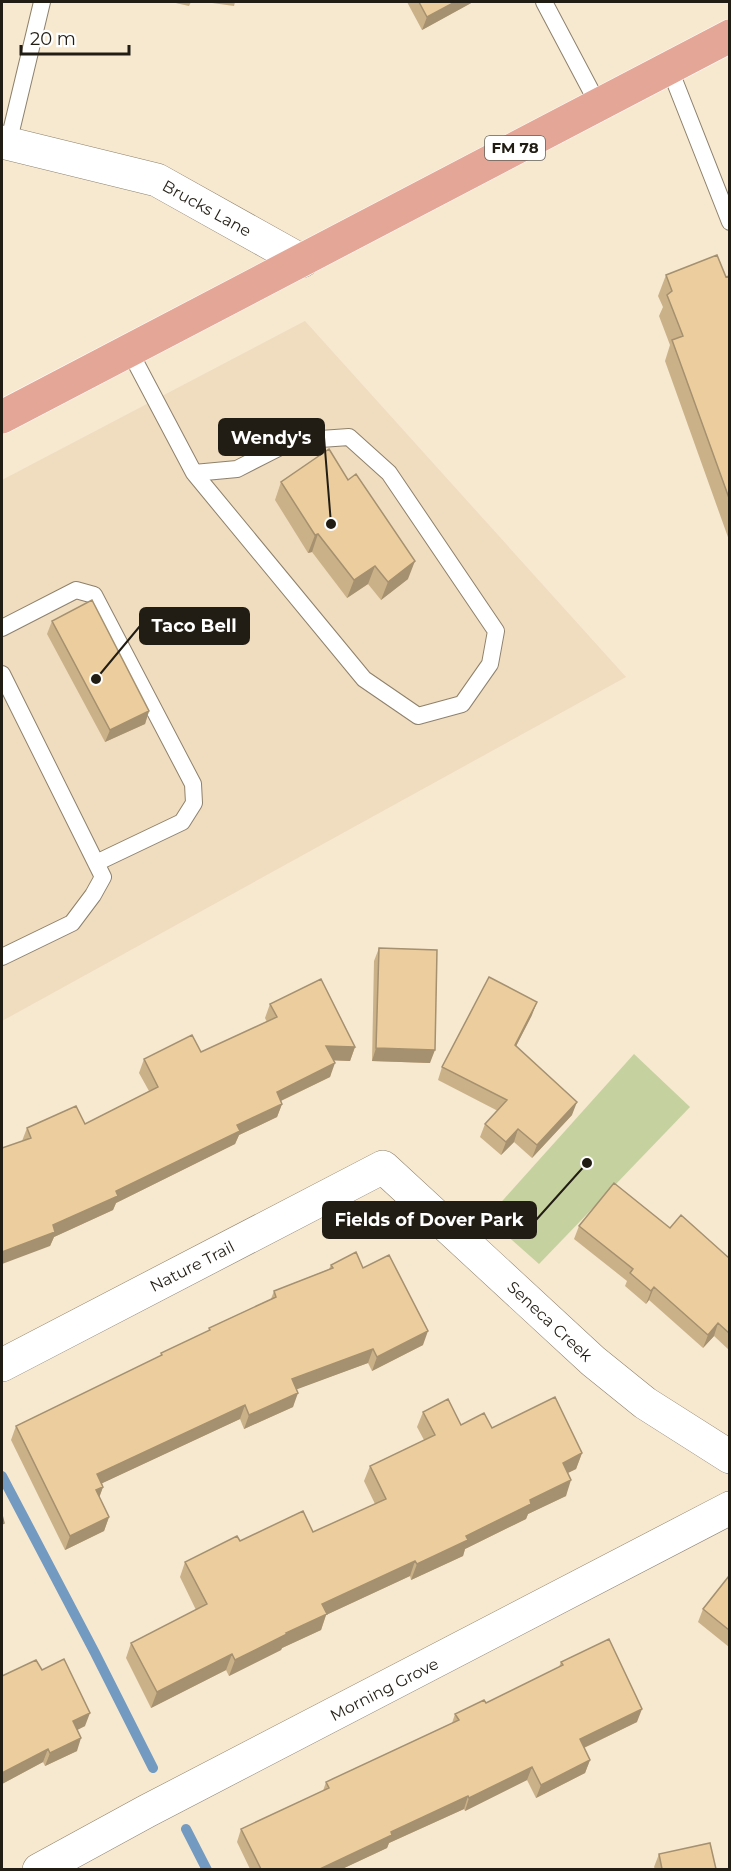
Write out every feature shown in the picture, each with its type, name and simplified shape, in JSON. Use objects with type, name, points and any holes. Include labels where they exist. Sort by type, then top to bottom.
[{"type":"main road","name":"FM 78","points":[[2,417],[729,36]]},
{"type":"street","name":"Brucks Lane","points":[[5,143],[157,180],[302,261]]},
{"type":"street","name":"Nature Trail","points":[[2,1365],[383,1167]]},
{"type":"street","name":"Seneca Creek","points":[[383,1167],[593,1361],[645,1403],[729,1457]]},
{"type":"street","name":"Morning Grove","points":[[39,1869],[147,1810],[729,1508]]},
{"type":"lane","points":[[5,143],[42,2]]},
{"type":"lane","points":[[544,2],[598,104]]},
{"type":"lane","points":[[669,67],[729,222]]},
{"type":"lane","points":[[129,350],[194,473],[363,679],[418,717],[462,704],[490,664],[495,631],[389,473],[349,436],[292,441],[237,470],[194,473]]},
{"type":"lane","points":[[2,628],[76,590],[94,595],[192,784],[194,803],[182,822],[96,863]]},
{"type":"lane","points":[[2,674],[102,877],[93,895],[72,923],[2,957]]},
{"type":"shaded area","points":[[305,321],[626,677],[2,1021],[2,480]]},
{"type":"green space","points":[[634,1054],[690,1107],[539,1264],[487,1218]]},
{"type":"building","points":[[419,2],[455,2],[427,17]]},
{"type":"building","points":[[717,255],[726,277],[729,276],[729,498],[672,340],[683,336],[667,295],[672,291],[666,275]]},
{"type":"building","points":[[329,449],[348,480],[356,474],[415,561],[388,582],[375,566],[354,580],[318,534],[315,535],[281,482]]},
{"type":"building","points":[[92,600],[149,711],[110,730],[52,621]]},
{"type":"building","points":[[379,948],[437,950],[435,1050],[376,1048]]},
{"type":"building","points":[[489,977],[537,1002],[515,1045],[577,1102],[537,1145],[518,1129],[506,1142],[485,1124],[507,1100],[442,1067]]},
{"type":"building","points":[[321,979],[355,1047],[326,1046],[335,1063],[277,1092],[282,1104],[237,1125],[240,1131],[116,1191],[118,1196],[53,1225],[55,1232],[2,1252],[2,1148],[31,1138],[27,1128],[76,1106],[85,1124],[158,1087],[144,1059],[192,1035],[201,1052],[277,1017],[270,1004]]},
{"type":"building","points":[[614,1183],[670,1228],[681,1215],[729,1258],[729,1333],[718,1323],[708,1335],[654,1287],[651,1291],[630,1273],[633,1269],[579,1226]]},
{"type":"building","points":[[356,1252],[363,1268],[389,1255],[428,1331],[377,1357],[373,1349],[292,1379],[298,1393],[249,1415],[245,1405],[97,1474],[103,1487],[96,1490],[109,1517],[70,1536],[16,1426],[162,1355],[161,1353],[210,1330],[209,1328],[276,1297],[274,1291],[333,1268],[331,1265]]},
{"type":"building","points":[[555,1397],[582,1453],[563,1463],[571,1480],[530,1500],[531,1504],[466,1536],[468,1540],[417,1564],[415,1561],[322,1604],[327,1614],[235,1660],[232,1654],[157,1692],[131,1643],[207,1604],[185,1562],[237,1536],[240,1541],[303,1511],[313,1532],[386,1499],[370,1466],[435,1435],[423,1412],[448,1399],[461,1425],[484,1413],[492,1428]]},
{"type":"building","points":[[729,1576],[729,1630],[703,1609]]},
{"type":"building","points":[[609,1639],[642,1709],[580,1739],[590,1760],[541,1785],[532,1767],[391,1832],[392,1835],[320,1869],[261,1869],[241,1829],[329,1788],[326,1782],[459,1720],[455,1714],[484,1700],[486,1703],[563,1665],[561,1662]]},
{"type":"building","points":[[64,1659],[90,1713],[73,1721],[81,1738],[50,1753],[48,1749],[2,1773],[2,1676],[36,1660],[42,1670]]},
{"type":"building","points":[[710,1843],[716,1869],[662,1869],[659,1854]]},
{"type":"waterway","points":[[2,1476],[153,1768]]},
{"type":"waterway","points":[[186,1829],[207,1870]]},
{"type":"place","name":"Wendy's","points":[[331,524]]},
{"type":"place","name":"Taco Bell","points":[[96,679]]},
{"type":"place","name":"Fields of Dover Park","points":[[587,1163]]}]
